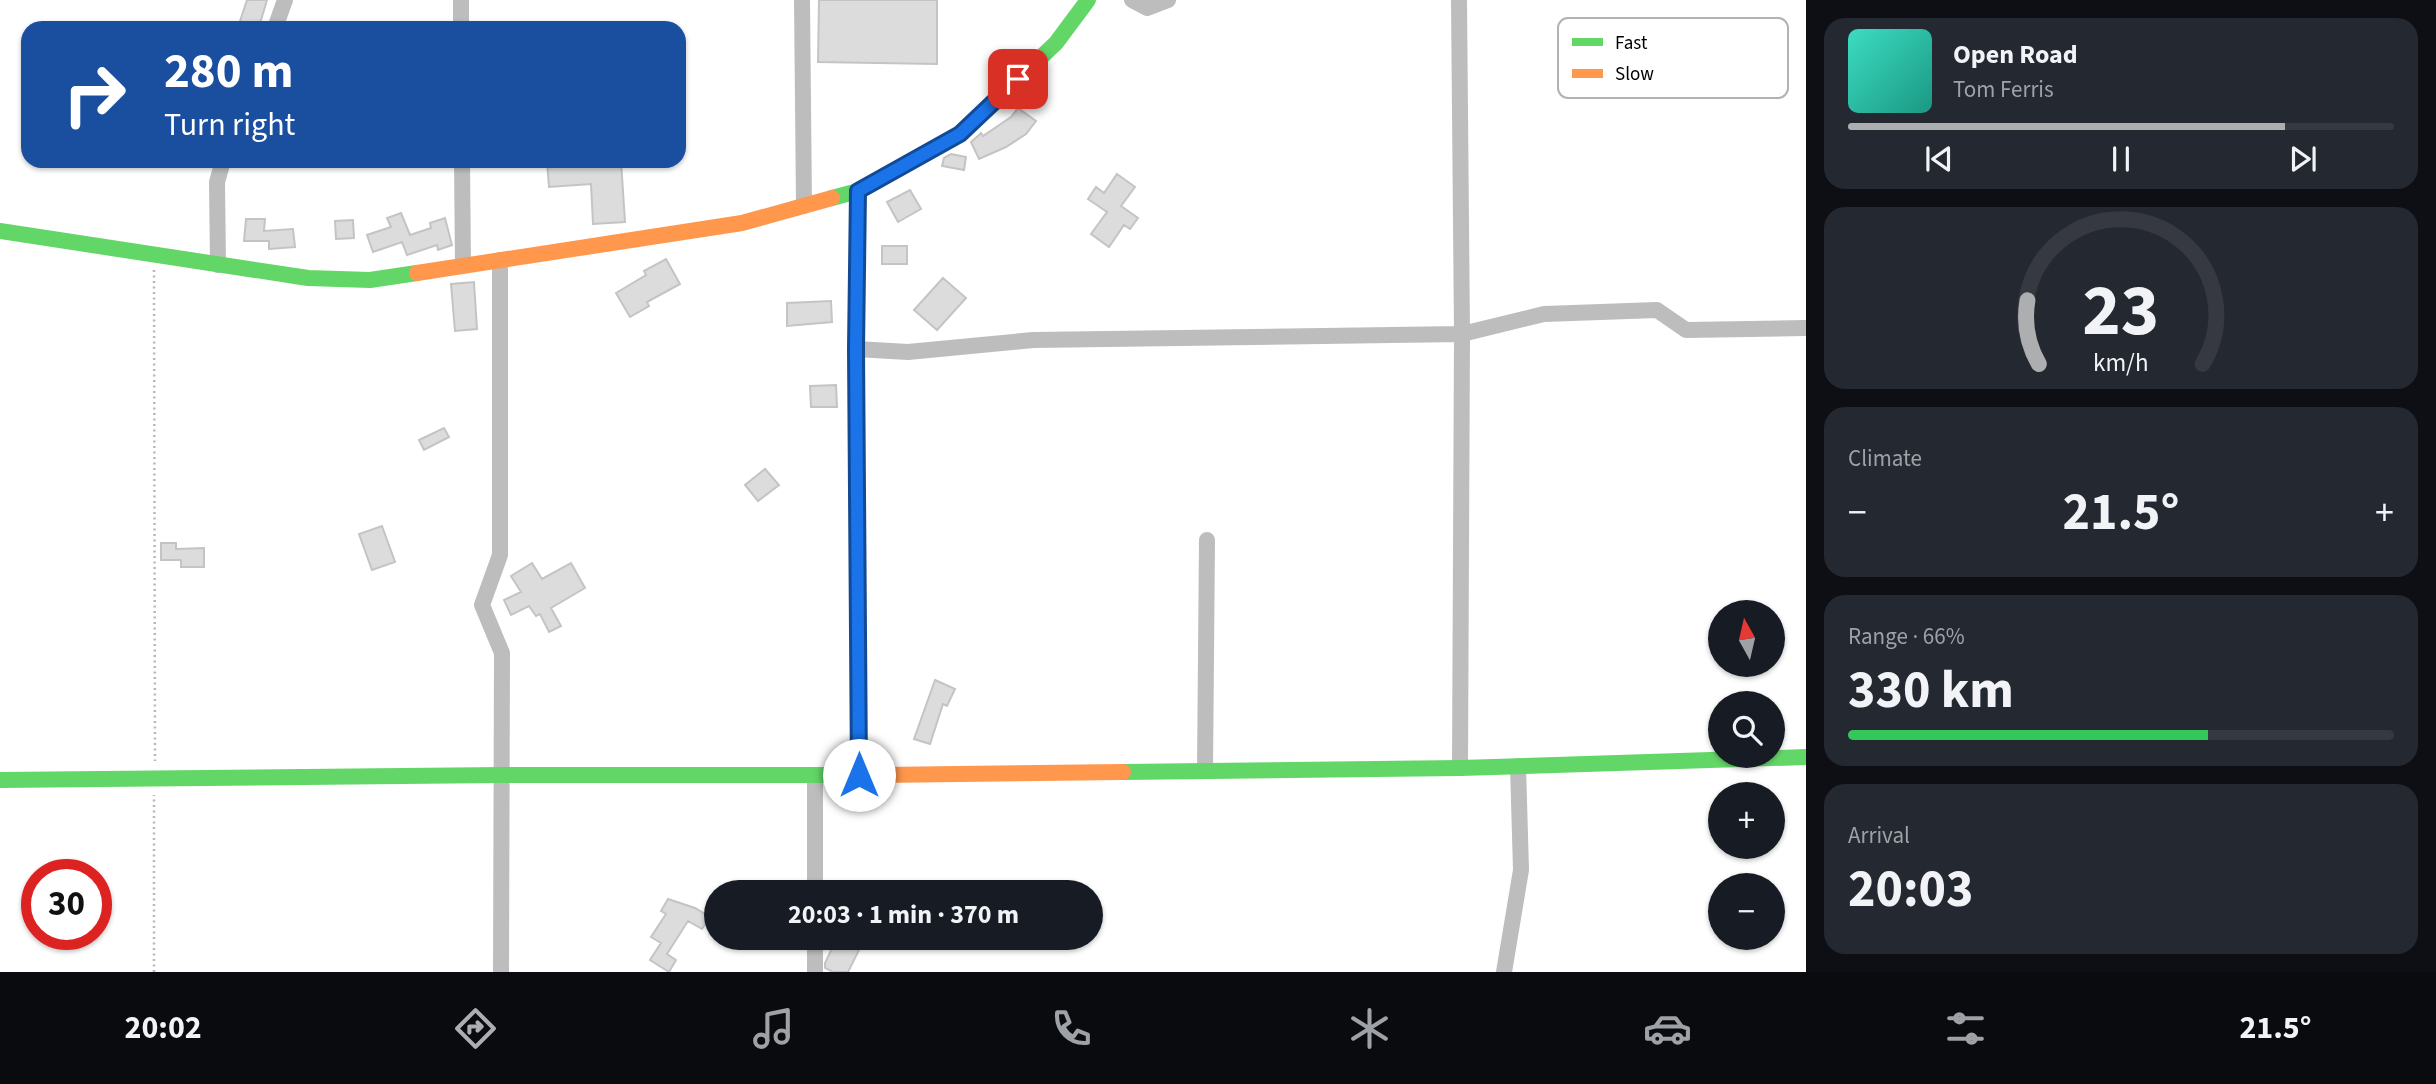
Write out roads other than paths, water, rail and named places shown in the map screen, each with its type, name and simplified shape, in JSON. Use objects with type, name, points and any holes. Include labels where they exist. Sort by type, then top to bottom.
[{"type":"street","points":[[278,21],[285,0]]},
{"type":"street","points":[[461,0],[461,21]]},
{"type":"street","points":[[802,0],[804,206]]},
{"type":"street","points":[[0,231],[308,278],[370,281],[743,223],[858,191],[960,134],[1056,43],[1088,0]]},
{"type":"street","points":[[1132,0],[1147,8],[1168,0]]},
{"type":"street","points":[[1459,0],[1462,334],[1460,768]]},
{"type":"street","points":[[218,265],[217,182],[221,168]]},
{"type":"street","points":[[462,168],[463,266]]},
{"type":"street","points":[[858,191],[856,349],[859,775]]},
{"type":"street","points":[[500,260],[500,555],[482,605],[502,653],[501,972]]},
{"type":"street","points":[[856,349],[908,352],[1033,340],[1462,334],[1544,314],[1657,310],[1686,330],[1806,328]]},
{"type":"street","points":[[1205,771],[1207,540]]},
{"type":"street","points":[[0,779],[859,775],[1460,768],[1806,757]]},
{"type":"street","points":[[1504,972],[1521,870],[1518,766]]},
{"type":"street","points":[[815,775],[815,880]]},
{"type":"street","points":[[815,950],[815,972]]}]
